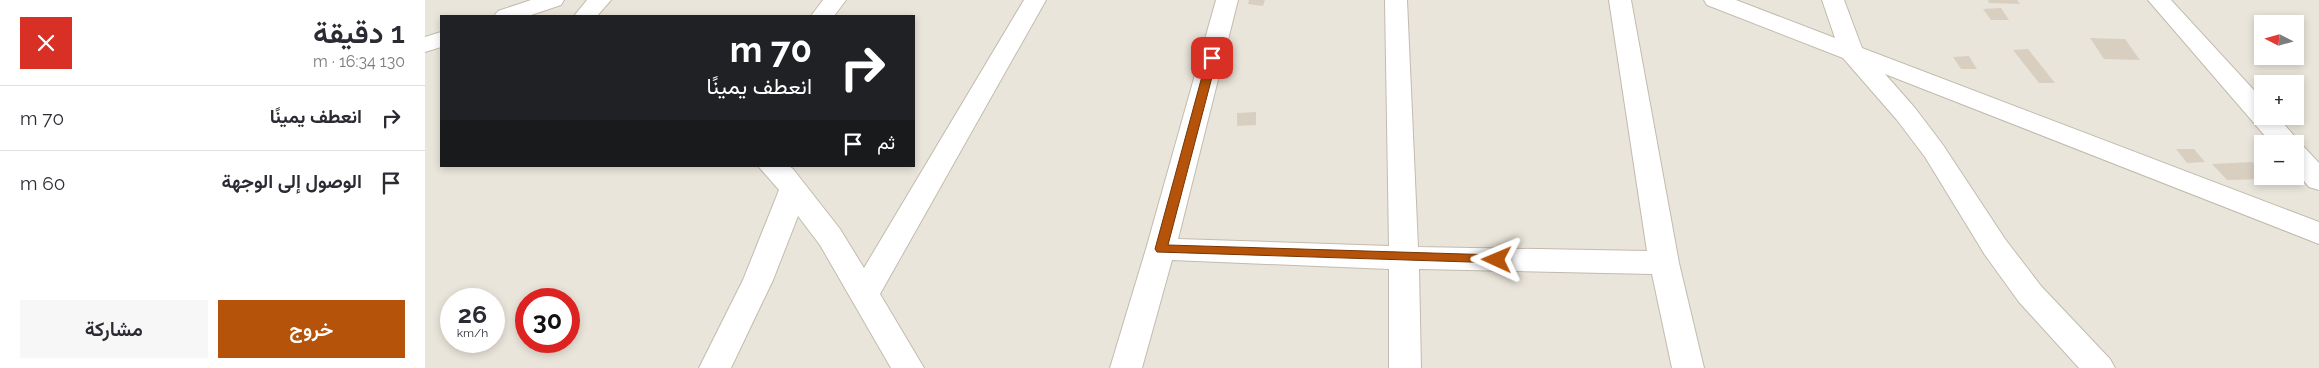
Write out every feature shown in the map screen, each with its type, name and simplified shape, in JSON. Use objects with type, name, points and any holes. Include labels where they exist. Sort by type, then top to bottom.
[{"type":"street","points":[[509,15],[553,0]]},
{"type":"street","points":[[586,15],[600,0]]},
{"type":"street","points":[[823,15],[835,0]]},
{"type":"street","points":[[864,294],[1035,0]]},
{"type":"street","points":[[1126,368],[1161,249],[1227,0]]},
{"type":"street","points":[[1396,0],[1404,258],[1405,368]]},
{"type":"street","points":[[1619,0],[1664,263],[1688,368]]},
{"type":"street","points":[[1715,0],[2319,233]]},
{"type":"street","points":[[1833,0],[1853,53],[1906,114],[1934,151],[1995,247],[2030,294],[2099,368]]},
{"type":"street","points":[[2159,0],[2279,135]]},
{"type":"street","points":[[425,44],[440,39]]},
{"type":"street","points":[[2304,163],[2319,180]]},
{"type":"street","points":[[772,167],[783,176],[830,237],[908,368]]},
{"type":"street","points":[[715,368],[753,295],[780,232],[793,190]]},
{"type":"street","points":[[1161,249],[1404,258],[1664,263]]},
{"type":"shaded area","points":[[425,0],[2319,0],[2319,368],[425,368]]},
{"type":"building","points":[[1249,0],[1265,0],[1263,6],[1248,4]]},
{"type":"building","points":[[1988,0],[2017,0],[2020,4],[1989,3]]},
{"type":"building","points":[[2001,8],[2009,20],[1991,20],[1983,9]]},
{"type":"building","points":[[2090,38],[2125,39],[2140,60],[2104,59]]},
{"type":"building","points":[[2028,49],[2055,83],[2039,83],[2013,50]]},
{"type":"building","points":[[1969,56],[1977,69],[1961,69],[1953,57]]},
{"type":"building","points":[[1256,112],[1256,125],[1237,126],[1237,113]]},
{"type":"building","points":[[2176,149],[2194,149],[2205,162],[2187,163]]},
{"type":"building","points":[[2252,162],[2254,164],[2254,179],[2227,180],[2212,164]]},
{"type":"route","points":[[1212,58],[1161,249],[1497,260]]}]
